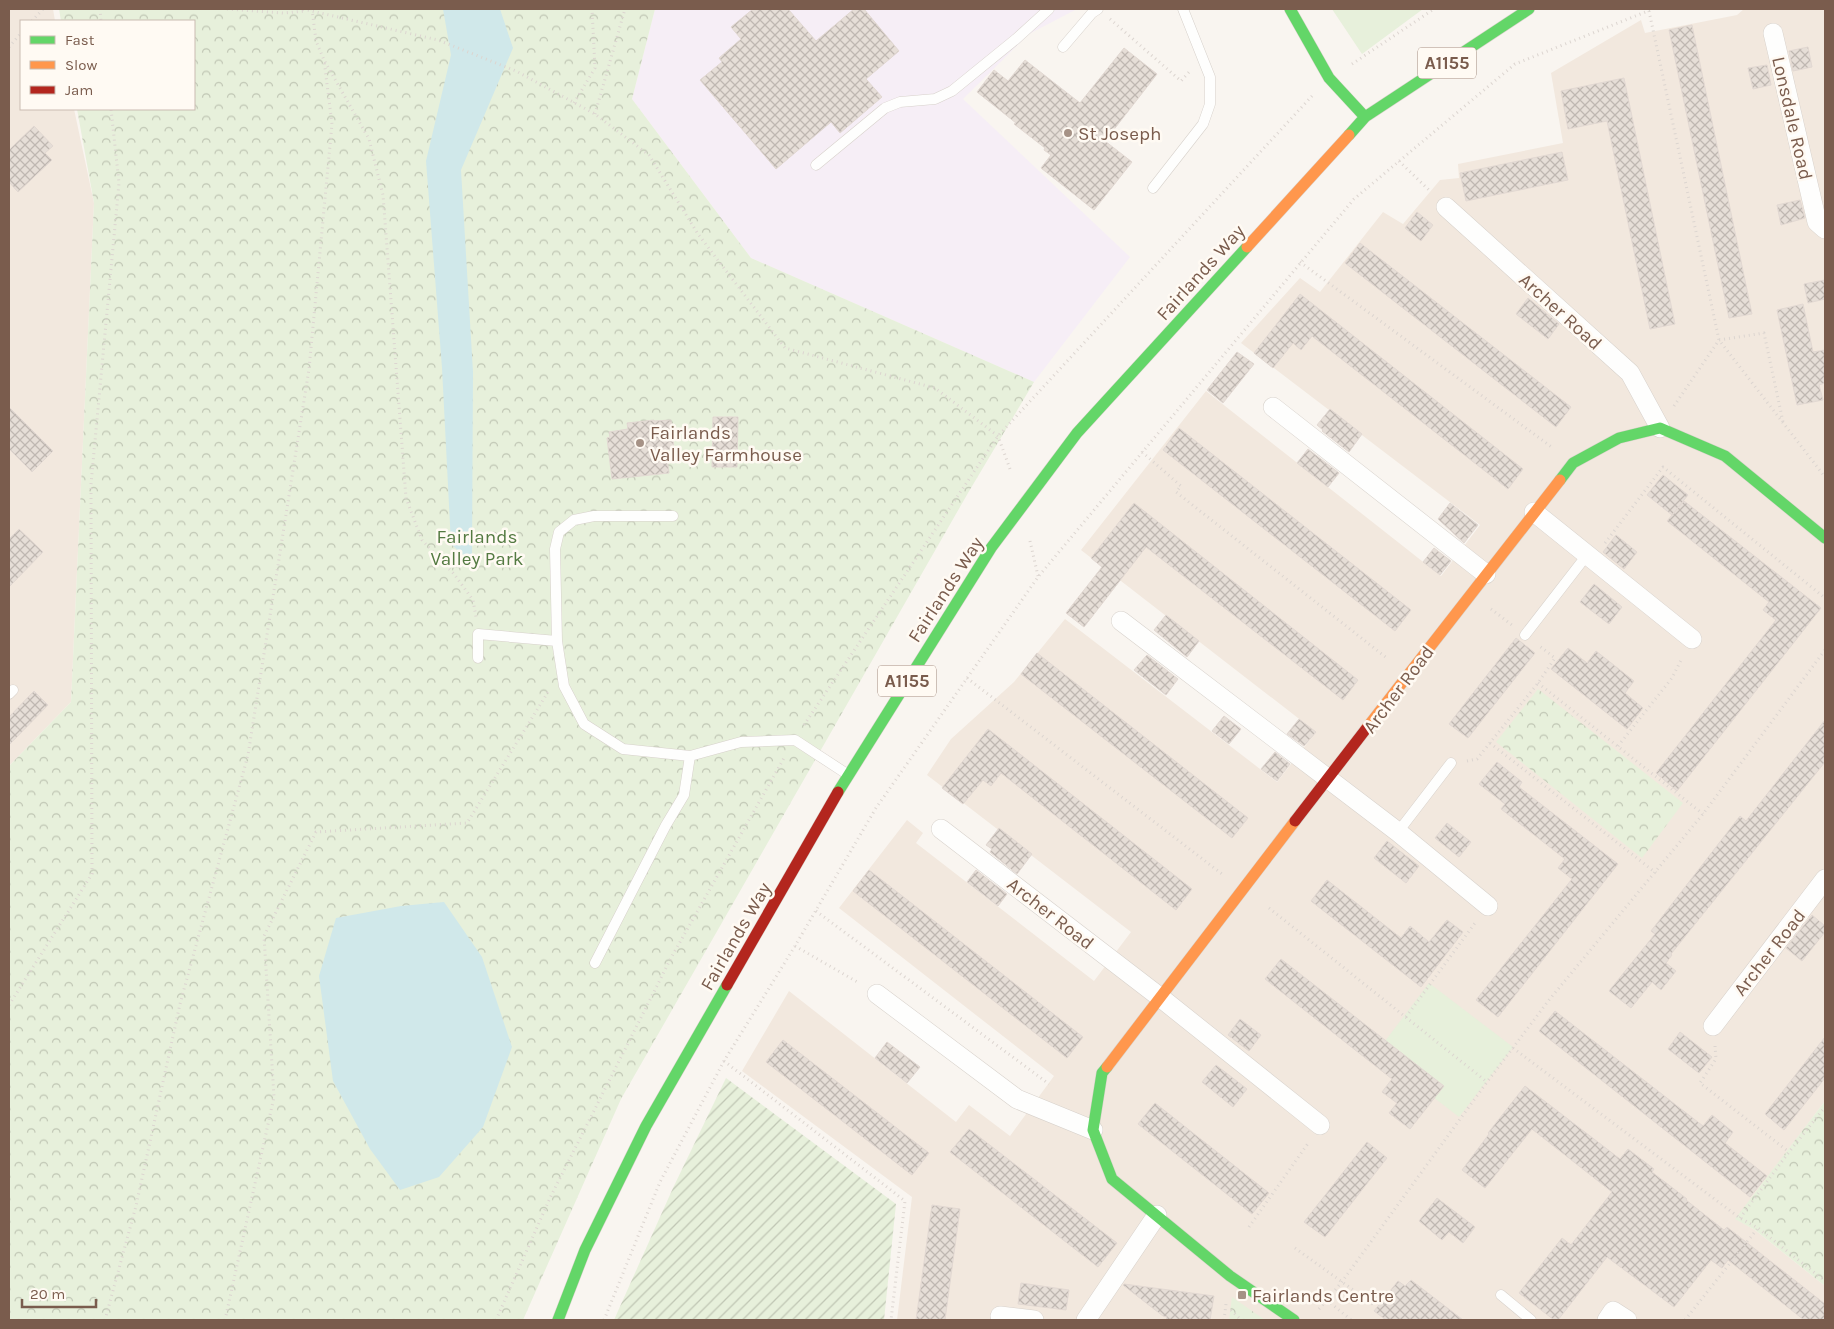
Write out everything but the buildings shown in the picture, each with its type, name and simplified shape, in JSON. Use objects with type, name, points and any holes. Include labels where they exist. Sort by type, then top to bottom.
[{"type":"main road","points":[[1290,9],[1329,78],[1365,117]]},
{"type":"main road","name":"Fairlands Way","points":[[558,1320],[585,1250],[646,1126],[848,774],[991,548],[1077,434],[1365,117],[1529,9]]},
{"type":"main road","points":[[1660,428],[1725,456],[1825,538]]},
{"type":"main road","name":"Archer Road","points":[[1092,1130],[1102,1073],[1573,463],[1619,438],[1660,428]]},
{"type":"main road","points":[[1092,1130],[1112,1178],[1230,1276],[1294,1320]]},
{"type":"street","name":"Lonsdale Road","points":[[1773,33],[1817,222],[1825,229]]},
{"type":"street","name":"Archer Road","points":[[1446,207],[1630,372],[1660,428]]},
{"type":"street","points":[[1273,407],[1486,574]]},
{"type":"street","points":[[1534,512],[1692,639]]},
{"type":"street","points":[[1121,621],[1398,832],[1488,906]]},
{"type":"street","name":"Archer Road","points":[[941,829],[1161,998],[1320,1125]]},
{"type":"street","name":"Archer Road","points":[[1713,1026],[1825,879]]},
{"type":"street","points":[[877,994],[1016,1099],[1092,1130]]},
{"type":"street","points":[[1086,1320],[1157,1215]]},
{"type":"street","points":[[1607,1320],[1613,1311],[1627,1320]]},
{"type":"street","points":[[1000,1316],[1034,1320]]},
{"type":"lane","points":[[816,166],[885,108],[900,102],[935,99],[952,91],[1016,39],[1049,9]]},
{"type":"lane","points":[[1064,47],[1092,13],[1098,9]]},
{"type":"lane","points":[[1152,188],[1203,124],[1210,104],[1210,77],[1183,9]]},
{"type":"lane","points":[[673,516],[594,516],[574,520],[559,532],[555,549],[557,641],[564,686],[584,724],[623,749],[690,756],[741,742],[795,740],[848,774]]},
{"type":"lane","points":[[1525,635],[1589,557]]},
{"type":"lane","points":[[478,658],[478,634],[557,641]]},
{"type":"lane","points":[[595,963],[666,825],[684,795],[690,756]]},
{"type":"lane","points":[[1398,832],[1451,763]]},
{"type":"lane","points":[[1501,1295],[1531,1320]]},
{"type":"path","points":[[33,20],[43,9]]},
{"type":"path","points":[[227,9],[283,13],[312,10]]},
{"type":"path","points":[[303,9],[438,40],[516,71],[595,114],[649,155],[698,234],[784,348],[934,388],[998,436],[1010,469]]},
{"type":"path","points":[[574,103],[595,68],[592,9]]},
{"type":"path","points":[[595,114],[625,9]]},
{"type":"path","points":[[1098,9],[1181,81],[1203,58]]},
{"type":"path","points":[[496,1320],[550,1198],[671,958],[795,740],[998,436],[1329,78],[1360,60],[1434,9]]},
{"type":"path","points":[[312,10],[316,41],[324,60],[369,139],[383,195],[406,498],[422,540],[454,574],[473,600],[478,634]]},
{"type":"path","points":[[604,1320],[660,1182],[724,1061],[795,946],[876,808],[1038,577],[1354,199],[1515,64],[1651,10],[1719,340],[1825,476]]},
{"type":"path","points":[[9,47],[20,34]]},
{"type":"path","points":[[105,1320],[136,1206],[180,1004],[248,755],[309,369],[332,124],[324,60]]},
{"type":"path","points":[[9,1005],[92,874],[90,484],[119,183],[111,110]]},
{"type":"path","points":[[1399,161],[1446,207]]},
{"type":"path","points":[[1300,262],[1573,463]]},
{"type":"path","points":[[1660,428],[1719,340],[1764,333],[1783,422]]},
{"type":"path","points":[[1142,452],[1181,486],[1176,492],[1408,675]]},
{"type":"path","points":[[1589,557],[1663,467],[1825,598]]},
{"type":"path","points":[[1028,533],[1038,577]]},
{"type":"path","points":[[1451,763],[1477,759],[1538,683],[1555,658],[1470,594]]},
{"type":"path","points":[[1618,746],[1672,678],[1692,639]]},
{"type":"path","points":[[1318,1309],[1341,1283],[1549,1000],[1703,814],[1825,650]]},
{"type":"path","points":[[225,1320],[274,1098],[264,936],[316,832],[467,823],[562,670]]},
{"type":"path","points":[[967,678],[1225,876]]},
{"type":"path","points":[[1538,683],[1703,814]]},
{"type":"path","points":[[1490,743],[1656,873]]},
{"type":"path","points":[[1406,1017],[1488,906]]},
{"type":"path","points":[[1269,908],[1487,1082]]},
{"type":"path","points":[[816,910],[1049,1084]]},
{"type":"path","points":[[795,946],[877,994]]},
{"type":"path","points":[[1713,1026],[1716,1059],[1700,1083],[1789,1152]]},
{"type":"path","points":[[1513,1048],[1740,1218],[1758,1228],[1825,1281]]},
{"type":"path","points":[[724,1061],[905,1201],[891,1320]]},
{"type":"path","points":[[1740,1218],[1825,1107]]},
{"type":"path","points":[[1249,1227],[1320,1125]]},
{"type":"path","points":[[1685,1320],[1758,1228]]},
{"type":"path","points":[[1295,1248],[1374,1305]]},
{"type":"path","points":[[1326,1300],[1351,1320]]},
{"type":"shaded area","points":[[9,9],[53,9],[55,20],[20,20],[20,110],[74,110],[94,203],[71,702],[9,766]]},
{"type":"shaded area","points":[[655,9],[1077,9],[1029,34],[963,99],[1130,257],[1034,382],[751,258],[632,99]]},
{"type":"shaded area","points":[[1744,9],[1825,9],[1825,1101],[1736,1219],[1755,1230],[1825,1286],[1825,1320],[897,1320],[912,1197],[742,1071],[789,991],[956,1122],[969,1105],[1010,1136],[1054,1076],[839,908],[907,820],[923,833],[916,843],[1094,981],[1131,932],[927,775],[951,739],[1014,682],[1065,619],[1277,782],[1316,732],[1081,550],[1206,391],[1441,576],[1480,525],[1241,343],[1300,278],[1320,292],[1383,212],[1403,224],[1440,180],[1459,178],[1458,164],[1563,143],[1551,73],[1641,20],[1645,33],[1737,15]]},
{"type":"green space","name":"Fairlands Valley Park","points":[[59,9],[655,9],[632,99],[751,258],[1034,382],[968,493],[621,1099],[523,1320],[9,1320],[9,766],[71,702],[94,203],[77,110],[195,110],[195,20],[61,20]]},
{"type":"green space","points":[[1332,9],[1423,9],[1362,54]]},
{"type":"green space","points":[[1538,689],[1683,803],[1642,858],[1496,742]]},
{"type":"green space","points":[[1429,983],[1513,1047],[1459,1117],[1376,1053]]},
{"type":"green space","points":[[726,1078],[896,1204],[884,1320],[614,1320],[673,1188]]},
{"type":"green space","points":[[1825,1101],[1825,1286],[1755,1230],[1735,1219]]},
{"type":"green space","points":[[1232,1297],[1265,1320],[1229,1320]]},
{"type":"water","points":[[443,9],[500,9],[513,48],[461,170],[473,372],[472,563],[451,544],[442,368],[426,161],[451,55]]},
{"type":"water","points":[[444,902],[482,957],[512,1047],[483,1127],[439,1177],[400,1190],[370,1149],[333,1081],[319,976],[336,918],[401,906]]},
{"type":"traffic: fast","points":[[1290,9],[1329,78],[1365,117]]},
{"type":"traffic: fast","points":[[1349,135],[1365,117],[1529,9]]},
{"type":"traffic: fast","points":[[838,792],[991,548],[1077,433],[1247,247]]},
{"type":"traffic: fast","points":[[1560,480],[1573,463],[1619,438],[1660,428],[1725,456],[1825,538]]},
{"type":"traffic: fast","points":[[558,1320],[585,1250],[646,1126],[727,985]]},
{"type":"traffic: fast","points":[[1107,1067],[1102,1073],[1093,1130],[1112,1179],[1230,1276],[1294,1320]]},
{"type":"traffic: slow","points":[[1247,247],[1349,135]]},
{"type":"traffic: slow","points":[[1366,729],[1560,480]]},
{"type":"traffic: slow","points":[[1107,1067],[1295,821]]},
{"type":"traffic: jam","points":[[1295,821],[1366,729]]},
{"type":"traffic: jam","points":[[727,985],[838,792]]},
{"type":"place","name":"St Joseph","points":[[1068,133]]},
{"type":"place","name":"Fairlands Valley Farmhouse","points":[[640,443]]},
{"type":"place","name":"Fairlands Centre","points":[[1242,1295]]}]
